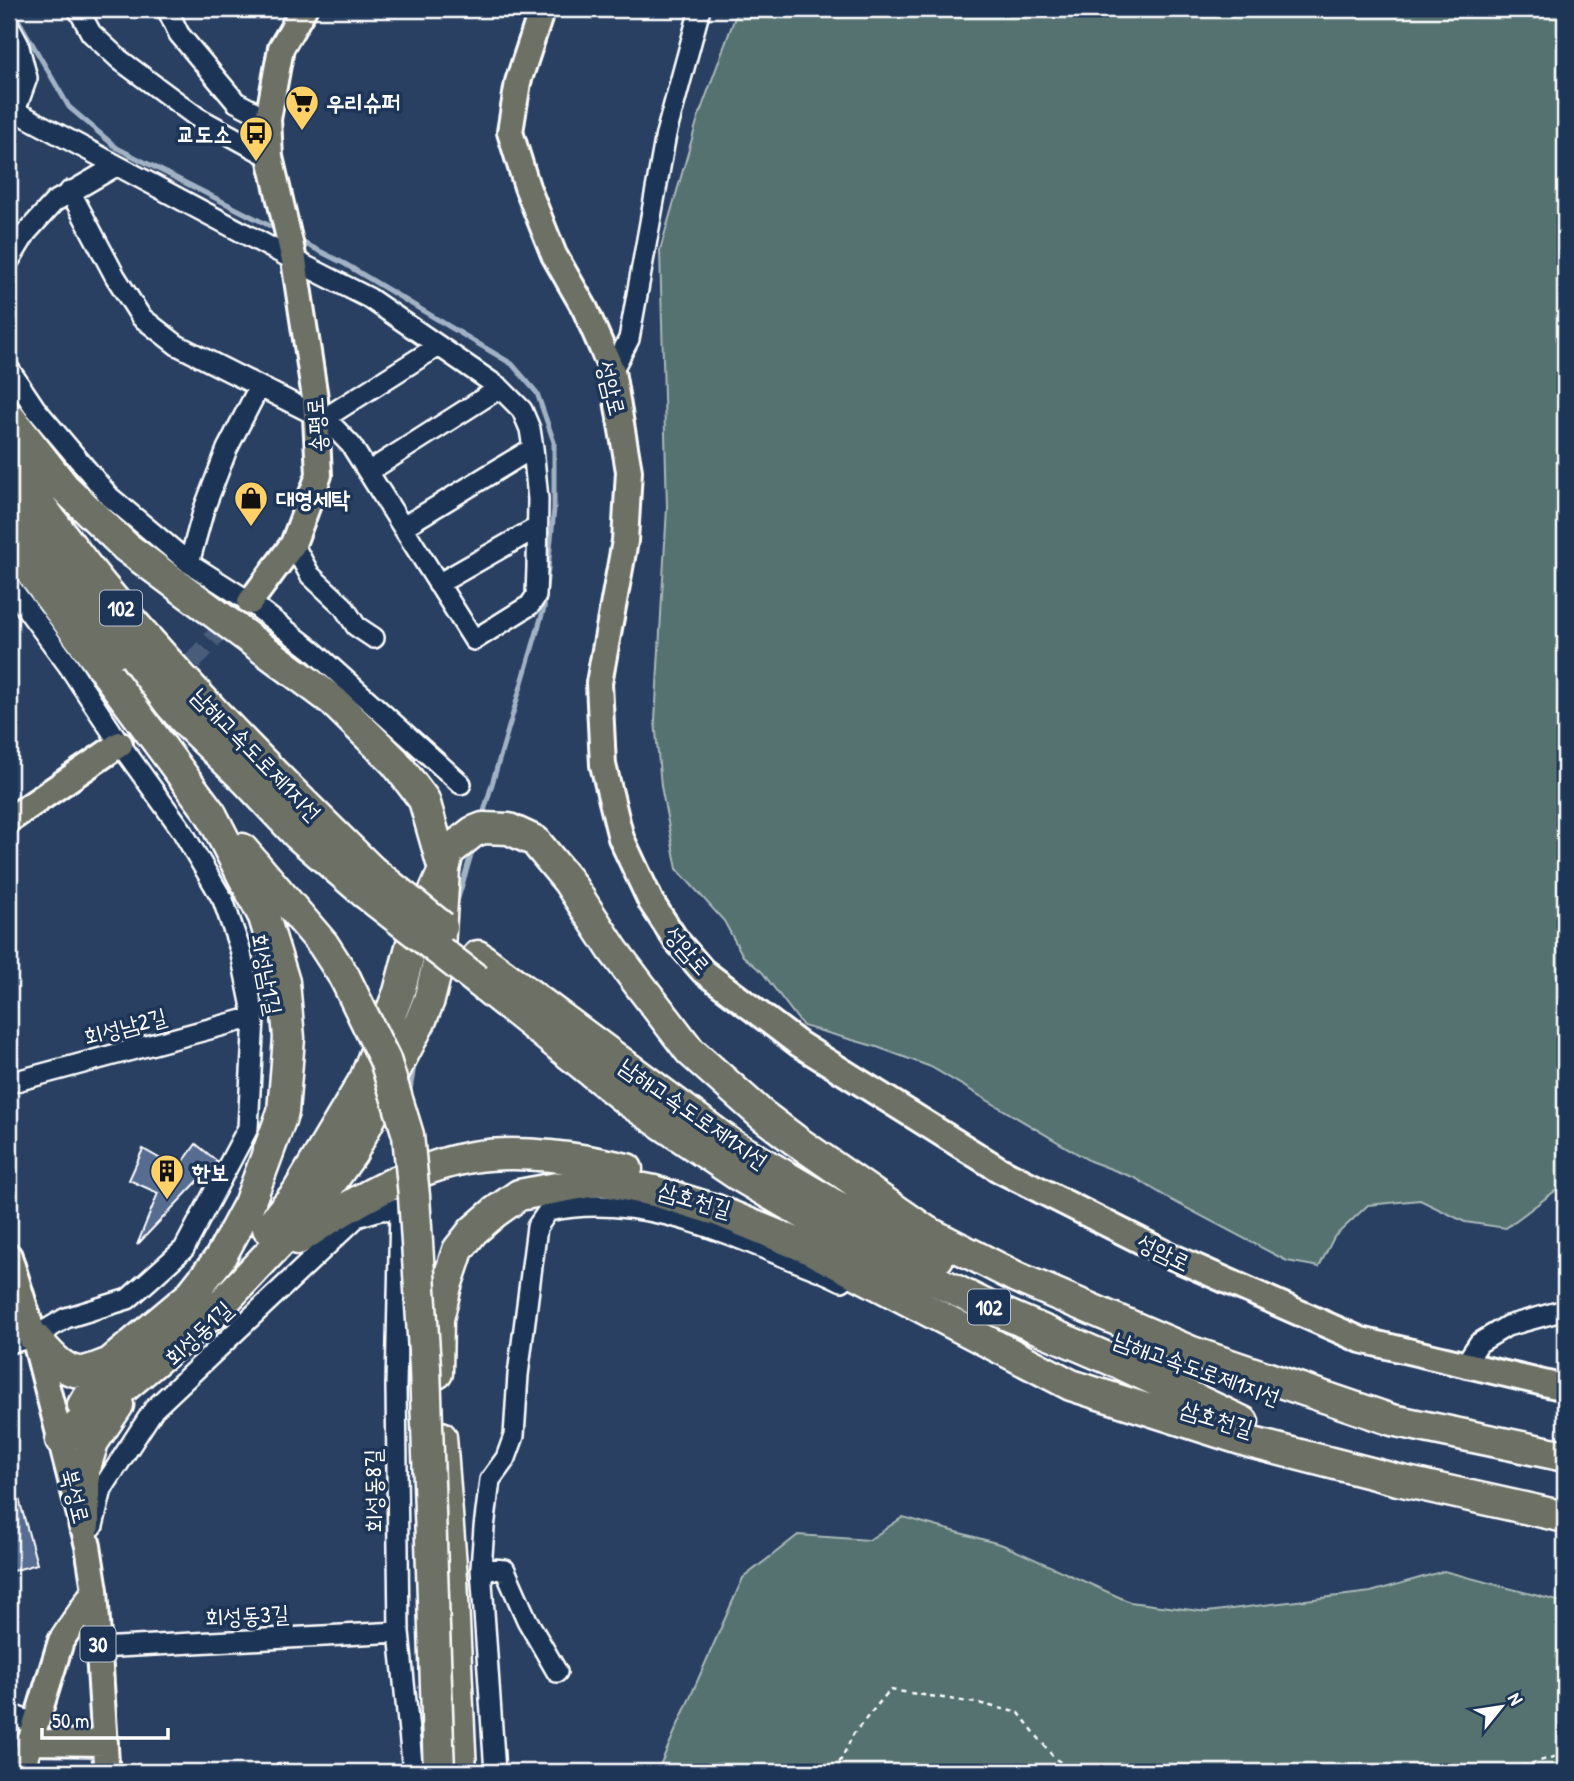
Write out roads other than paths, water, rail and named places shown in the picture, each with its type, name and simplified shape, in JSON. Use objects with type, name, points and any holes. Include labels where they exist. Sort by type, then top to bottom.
[{"type":"highway","points":[[9,417],[64,487],[126,547],[245,616],[395,762],[424,800],[444,870],[412,943],[400,992],[365,1079],[297,1194],[221,1281],[83,1405]]},
{"type":"highway","name":"남해고속도로제1지선","points":[[9,463],[102,585],[171,665],[369,882]]},
{"type":"highway","name":"남해고속도로제1지선","points":[[9,505],[106,634],[187,723],[298,835],[369,882],[477,968],[628,1101],[738,1175],[825,1226],[991,1308],[1119,1363],[1234,1419],[1353,1454],[1492,1480],[1565,1497]]},
{"type":"highway","points":[[9,542],[211,814],[323,944],[345,978],[385,1060],[408,1135],[414,1196],[425,1367],[439,1772]]},
{"type":"highway","points":[[61,1440],[110,1363],[189,1297],[220,1258],[249,1204],[283,1112],[289,1038],[284,982],[264,917],[211,814]]},
{"type":"highway","points":[[61,1440],[134,1382],[216,1310],[314,1206],[352,1153],[420,1022],[438,964],[444,870],[448,852],[483,828],[509,829],[535,841],[568,881],[613,950],[690,1051],[784,1132],[926,1231],[1016,1277],[1192,1352],[1392,1420],[1565,1456]]},
{"type":"highway","name":"남해고속도로제1지선","points":[[477,968],[731,1144],[829,1202],[964,1272],[1080,1325],[1166,1360],[1328,1415],[1421,1441],[1565,1473]]},
{"type":"highway","points":[[245,1279],[335,1214],[386,1197],[429,1169],[473,1157],[516,1155],[581,1158],[699,1186],[783,1223],[1048,1358],[1132,1388],[1234,1419]]},
{"type":"highway","points":[[461,1772],[452,1578],[436,1367],[438,1319],[458,1250],[481,1223],[519,1195],[600,1180],[654,1191],[716,1210],[808,1248],[1071,1385],[1266,1446],[1398,1480],[1565,1517]]},
{"type":"highway","points":[[22,1340],[56,1362],[82,1372],[110,1363]]},
{"type":"highway","points":[[86,1536],[84,1471],[93,1442],[134,1382]]},
{"type":"main road","points":[[270,157],[268,119],[281,48],[303,9]]},
{"type":"main road","name":"성암로","points":[[542,9],[518,82],[510,132],[527,187],[554,255],[585,309],[612,371],[629,471],[625,541],[599,683],[603,765],[621,838],[651,902],[676,940],[703,971],[799,1044],[1000,1170],[1172,1257],[1362,1340],[1565,1388]]},
{"type":"main road","name":"송평로","points":[[245,616],[293,544],[319,475],[321,417],[294,260],[270,157]]},
{"type":"main road","points":[[9,820],[124,740]]},
{"type":"main road","name":"북성로","points":[[9,1256],[22,1340],[61,1440],[86,1536],[95,1590],[106,1763],[32,1733]]},
{"type":"main road","points":[[21,1772],[61,1641],[95,1590]]},
{"type":"street","points":[[78,9],[92,33],[120,60],[197,117],[270,157]]},
{"type":"street","points":[[167,9],[179,34],[236,102],[268,119]]},
{"type":"street","points":[[612,371],[629,339],[666,134],[701,9]]},
{"type":"street","points":[[9,26],[18,43],[27,78],[12,111],[369,298],[500,388],[522,410],[530,429],[538,499],[536,596],[530,605],[474,640],[351,445],[321,417],[177,345],[141,317],[115,276],[70,191]]},
{"type":"street","points":[[9,261],[38,216],[70,191],[116,166]]},
{"type":"street","points":[[321,417],[438,346]]},
{"type":"street","points":[[9,369],[35,408],[110,497],[189,563],[245,616],[312,650],[461,784]]},
{"type":"street","points":[[189,563],[204,509],[227,449],[259,387]]},
{"type":"street","points":[[368,472],[500,388]]},
{"type":"street","points":[[403,527],[533,448]]},
{"type":"street","points":[[438,584],[536,528]]},
{"type":"street","points":[[293,544],[313,578],[343,606],[361,630],[374,638]]},
{"type":"street","name":"회성남1길","points":[[9,585],[124,740],[223,900],[240,949],[254,1017],[247,1128],[184,1250],[128,1299],[66,1318],[22,1340]]},
{"type":"street","name":"회성남2길","points":[[9,1083],[254,1017]]},
{"type":"street","name":"회성동1길","points":[[86,1536],[102,1489],[154,1409],[357,1217],[380,1210],[386,1197]]},
{"type":"street","name":"회성동8길","points":[[386,1197],[396,1386],[399,1632],[413,1772]]},
{"type":"street","name":"삼호천길","points":[[495,1772],[481,1568],[490,1480],[506,1458],[514,1436],[518,1375],[537,1227],[548,1211],[575,1205],[628,1206],[730,1234],[834,1277],[1009,1366],[1092,1402],[1277,1462],[1354,1480]]},
{"type":"street","points":[[1465,1364],[1479,1343],[1507,1326],[1565,1310]]},
{"type":"street","points":[[481,1568],[505,1570],[527,1620],[557,1672]]},
{"type":"street","name":"회성동3길","points":[[98,1648],[399,1632]]},
{"type":"street","points":[[9,1714],[32,1733]]},
{"type":"waterway","points":[[12,9],[69,107],[117,148],[278,230]]},
{"type":"waterway","points":[[296,239],[345,264],[512,364],[537,393],[554,442],[554,509],[544,608],[482,818]]},
{"type":"waterway","points":[[456,905],[473,848]]},
{"type":"waterway","points":[[409,1097],[415,1059]]},
{"type":"tunnel","points":[[173,684],[239,609]]},
{"type":"place","name":"우리슈퍼","points":[[302,132]]},
{"type":"place","name":"교도소","points":[[256,163]]},
{"type":"place","name":"대영세탁","points":[[251,528]]},
{"type":"place","name":"한보","points":[[167,1201]]}]
